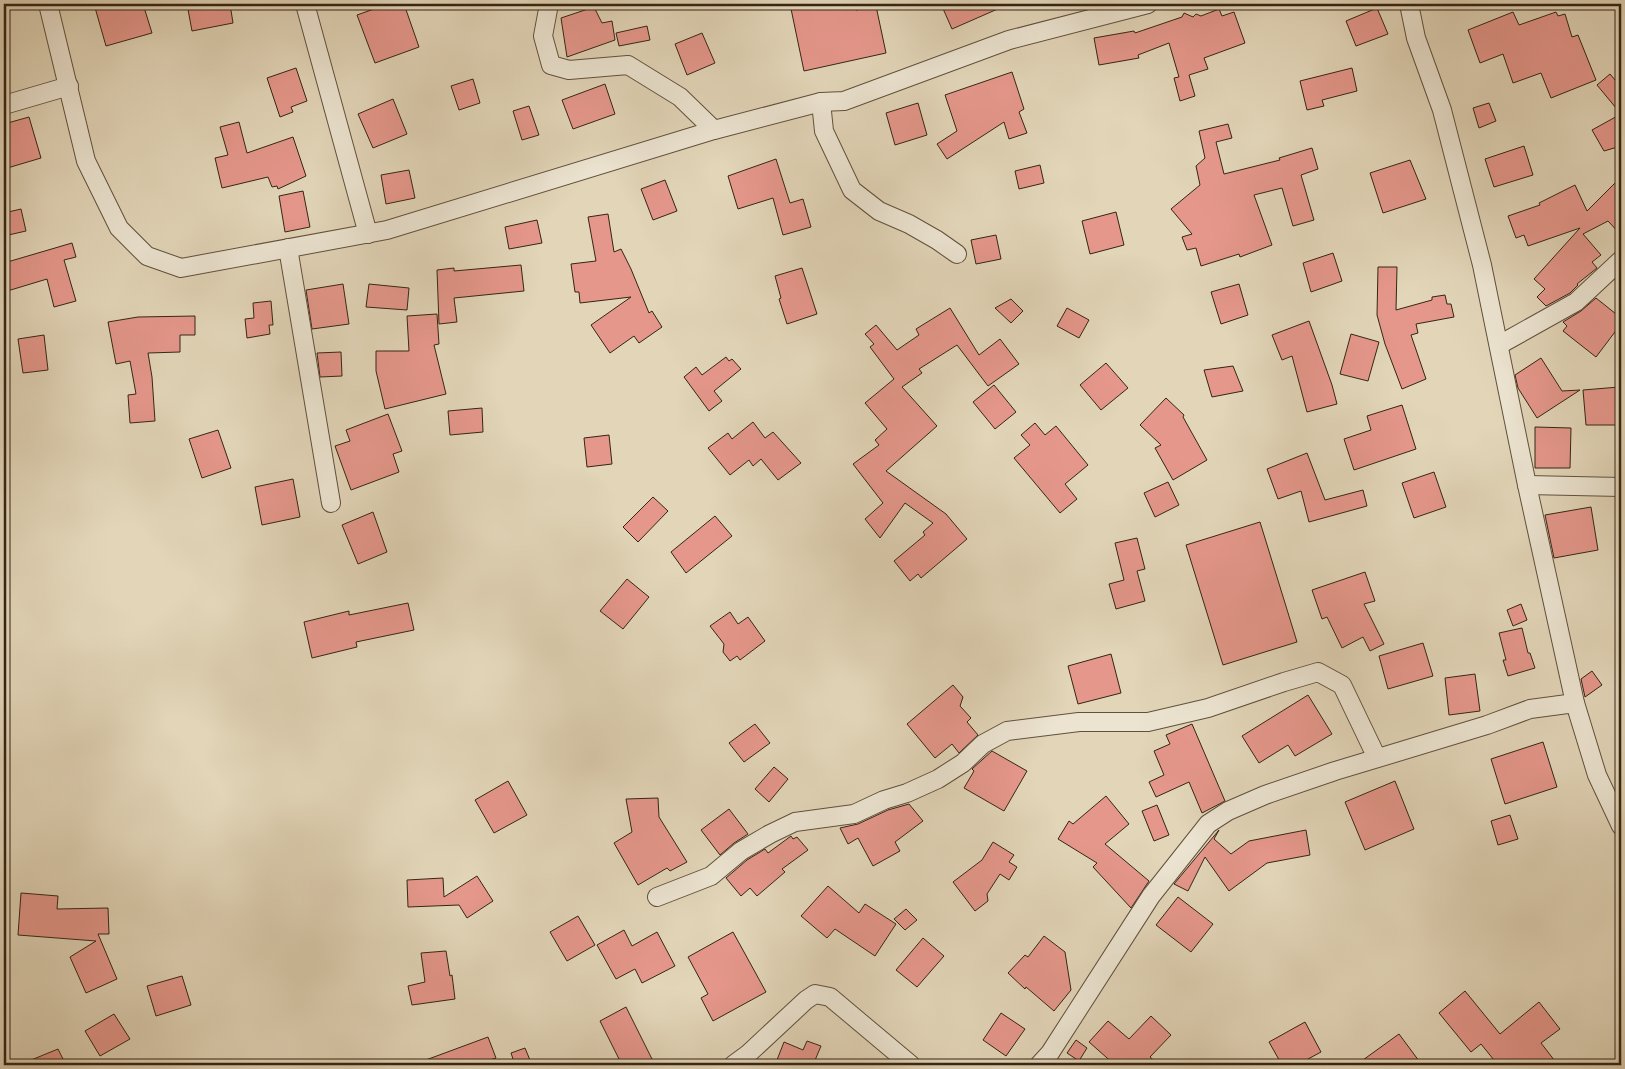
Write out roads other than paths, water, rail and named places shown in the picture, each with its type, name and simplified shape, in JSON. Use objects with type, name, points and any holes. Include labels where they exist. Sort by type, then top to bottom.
[{"type":"street","points":[[48,4],[86,162],[119,228],[147,256],[181,268],[387,230],[714,130],[821,102],[844,101],[1009,40],[1148,4]]},
{"type":"street","points":[[304,4],[368,234]]},
{"type":"street","points":[[549,4],[543,36],[551,65],[569,70],[628,65],[680,97],[714,130]]},
{"type":"street","points":[[1409,4],[1416,38],[1442,110],[1482,265],[1527,485],[1575,703],[1597,775],[1621,826]]},
{"type":"street","points":[[4,105],[69,86]]},
{"type":"street","points":[[821,102],[824,131],[852,190],[879,211],[909,224],[957,254]]},
{"type":"street","points":[[288,248],[331,503]]},
{"type":"street","points":[[1499,345],[1576,302],[1621,260]]},
{"type":"street","points":[[1527,485],[1621,487]]},
{"type":"street","points":[[657,897],[711,876],[741,851],[795,822],[854,814],[938,779],[963,763],[983,744],[1007,731],[1079,722],[1148,722],[1208,708],[1318,672],[1342,685],[1377,758]]},
{"type":"street","points":[[1039,1065],[1050,1053],[1151,896],[1208,824],[1228,811],[1265,795],[1335,771],[1487,725],[1530,709],[1575,703]]},
{"type":"street","points":[[733,1065],[748,1054],[806,1000],[815,994],[830,998],[911,1065]]}]
